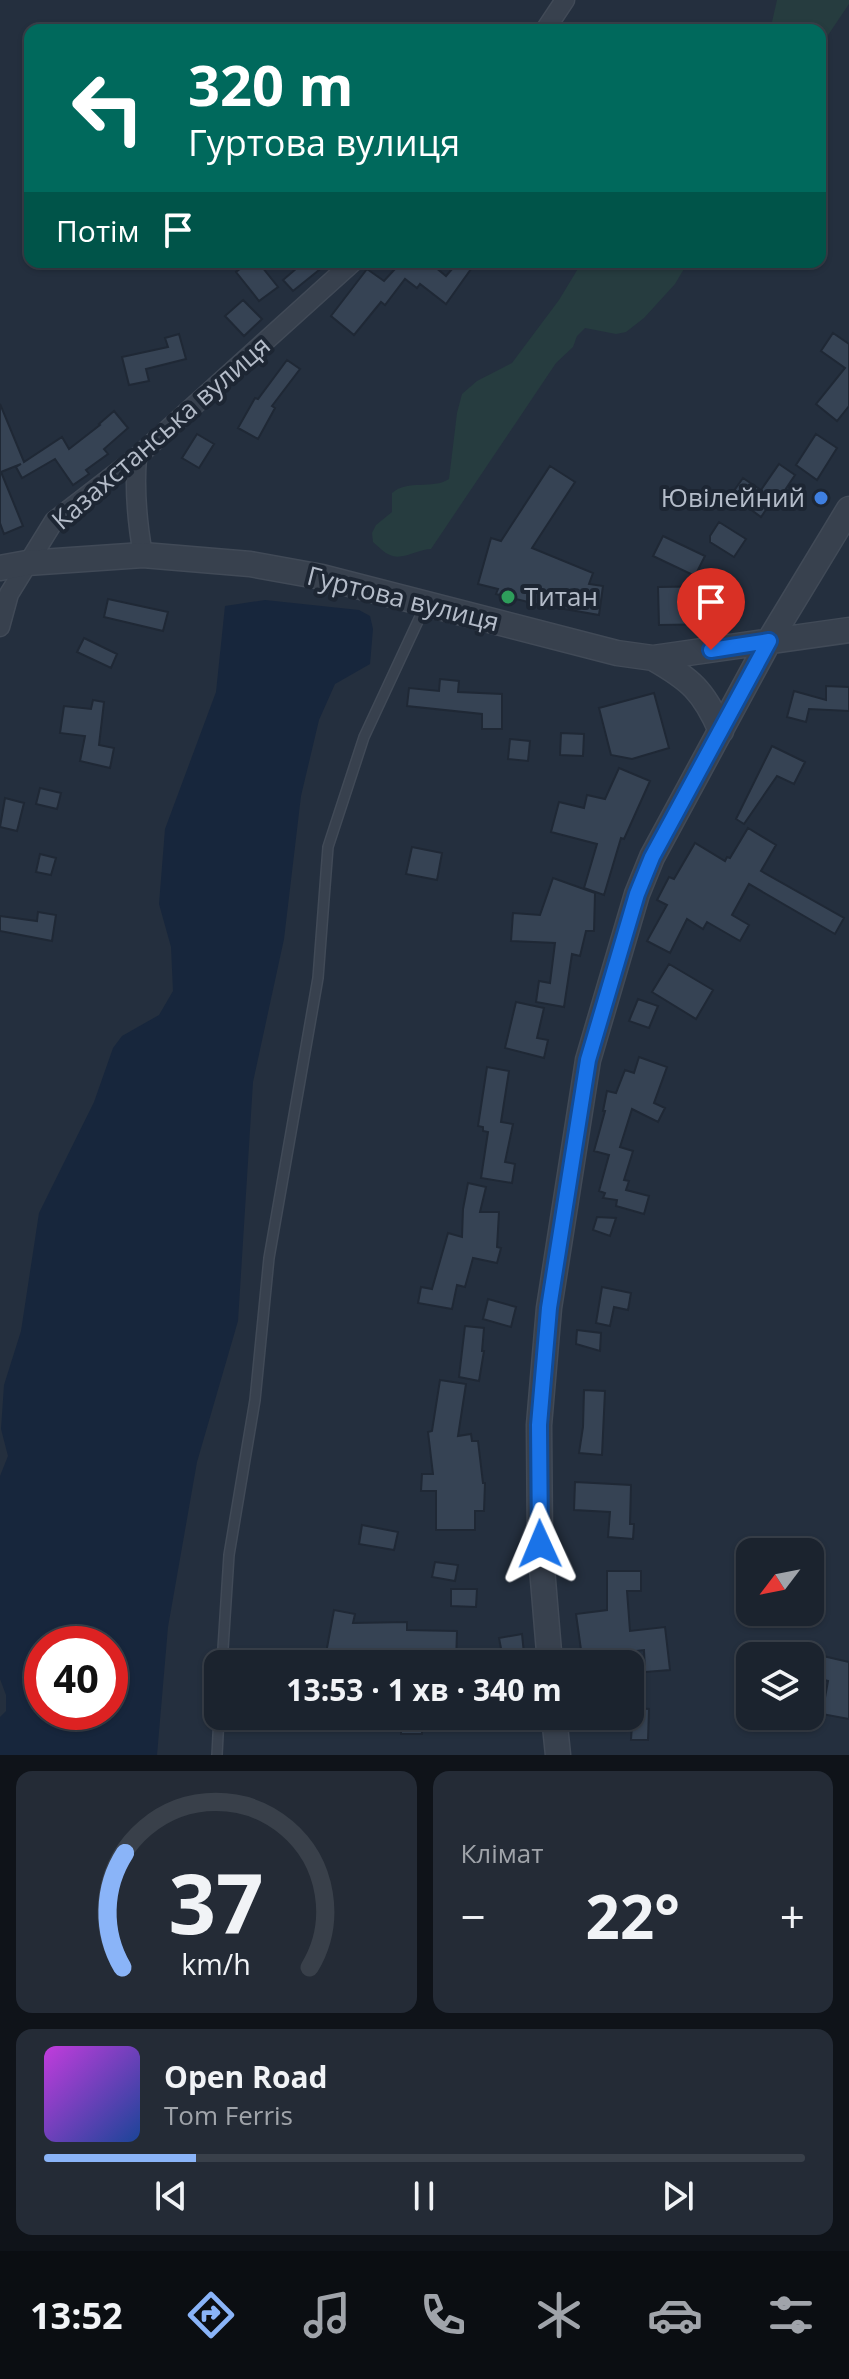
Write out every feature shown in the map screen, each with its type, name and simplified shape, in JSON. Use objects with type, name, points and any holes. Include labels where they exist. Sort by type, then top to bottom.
[{"type":"street","points":[[549,24],[565,0]]},
{"type":"street","name":"Казахстанська вулиця","points":[[0,627],[9,594],[54,521],[137,457],[347,268]]},
{"type":"street","points":[[137,457],[135,510],[143,555]]},
{"type":"street","points":[[549,1650],[540,1544],[539,1425],[549,1308],[588,1060],[637,894],[652,857],[769,641],[849,509]]},
{"type":"street","name":"Гуртова вулиця","points":[[0,568],[27,563],[143,555],[250,564],[322,577],[617,653],[653,658],[849,630]]},
{"type":"street","points":[[653,658],[682,675],[698,691],[721,731]]},
{"type":"street","points":[[555,1730],[558,1755]]},
{"type":"lane","points":[[223,1650],[229,1555],[255,1400],[269,1258],[318,978],[328,847],[364,737],[426,603]]},
{"type":"lane","points":[[217,1755],[218,1730]]},
{"type":"green space","points":[[777,0],[849,0],[826,38],[826,24],[770,24]]},
{"type":"green space","points":[[578,268],[684,268],[675,284],[644,318],[626,332],[616,334],[585,328],[577,336],[573,347],[556,363],[431,549],[400,557],[386,553],[373,542],[372,533],[376,525],[392,512],[392,493],[405,486],[435,484],[449,479],[462,394],[477,381],[512,363],[559,300]]},
{"type":"water","points":[[265,600],[359,610],[370,616],[373,629],[370,664],[335,684],[319,720],[301,796],[284,939],[253,1082],[238,1321],[197,1462],[168,1627],[157,1755],[0,1755],[0,1717],[6,1711],[6,1695],[0,1679],[0,1476],[8,1456],[1,1429],[4,1385],[21,1331],[39,1213],[94,1102],[113,1048],[122,1036],[159,1015],[173,991],[171,947],[159,904],[165,829],[216,692],[225,606]]},
{"type":"building","points":[[241,268],[263,268],[278,287],[259,301],[236,272]]},
{"type":"building","points":[[297,268],[322,268],[293,291],[283,280]]},
{"type":"building","points":[[392,268],[436,268],[446,276],[453,268],[472,268],[446,304],[420,284],[417,288],[405,279],[385,305],[381,302],[354,335],[331,316],[367,269],[384,281],[394,270]]},
{"type":"building","points":[[243,300],[262,319],[244,336],[225,316]]},
{"type":"building","points":[[833,333],[849,344],[849,406],[837,421],[816,404],[845,368],[821,351]]},
{"type":"building","points":[[179,334],[186,359],[146,369],[149,381],[129,385],[122,357],[168,347],[165,338]]},
{"type":"building","points":[[287,360],[300,369],[272,406],[275,408],[258,439],[238,428],[255,398],[258,399]]},
{"type":"building","points":[[0,404],[24,462],[62,437],[69,449],[114,411],[128,428],[104,449],[108,454],[86,470],[89,474],[73,485],[55,459],[22,478],[16,467],[21,464],[1,472],[23,526],[4,534],[0,523]]},
{"type":"building","points":[[197,434],[214,444],[199,468],[182,458]]},
{"type":"building","points":[[816,434],[837,448],[817,480],[796,465]]},
{"type":"building","points":[[779,464],[795,475],[761,517],[731,495],[743,478],[761,490]]},
{"type":"building","points":[[550,466],[575,482],[532,548],[593,573],[589,584],[603,586],[599,615],[496,594],[498,589],[478,584],[491,538],[501,541]]},
{"type":"building","points":[[719,522],[746,539],[734,557],[710,542],[710,536]]},
{"type":"building","points":[[663,536],[705,556],[695,576],[653,556]]},
{"type":"building","points":[[721,586],[722,624],[659,625],[658,587]]},
{"type":"building","points":[[108,599],[168,612],[163,631],[104,617]]},
{"type":"building","points":[[84,638],[117,654],[111,668],[77,652]]},
{"type":"building","points":[[440,679],[459,681],[458,692],[502,694],[502,729],[482,729],[482,714],[407,706],[409,688],[439,691]]},
{"type":"building","points":[[826,686],[849,687],[849,711],[809,709],[806,722],[787,717],[794,691],[826,700]]},
{"type":"building","points":[[654,693],[669,748],[632,759],[611,755],[599,708]]},
{"type":"building","points":[[93,700],[104,702],[99,745],[114,748],[110,768],[80,761],[85,736],[60,733],[64,706],[91,709]]},
{"type":"building","points":[[561,733],[584,734],[583,756],[560,755]]},
{"type":"building","points":[[510,739],[530,741],[528,761],[508,759]]},
{"type":"building","points":[[772,746],[805,762],[794,784],[777,776],[744,824],[736,819]]},
{"type":"building","points":[[619,768],[650,781],[624,839],[621,838],[604,895],[584,888],[597,844],[551,832],[559,802],[584,808],[587,795],[605,799]]},
{"type":"building","points":[[40,788],[61,793],[57,809],[36,804]]},
{"type":"building","points":[[5,798],[24,803],[17,831],[0,827]]},
{"type":"building","points":[[748,828],[776,845],[761,871],[844,918],[835,934],[749,884],[732,915],[749,925],[740,941],[707,922],[703,929],[687,919],[670,953],[647,941],[667,905],[657,900],[669,877],[674,879],[695,843],[725,861]]},
{"type":"building","points":[[412,847],[442,853],[437,880],[406,874]]},
{"type":"building","points":[[40,854],[56,858],[51,875],[36,872]]},
{"type":"building","points":[[553,878],[595,893],[594,931],[586,931],[580,956],[572,954],[564,1007],[536,1002],[539,981],[550,983],[555,943],[511,941],[513,913],[540,915]]},
{"type":"building","points":[[38,912],[56,915],[52,941],[0,931],[0,916],[37,921]]},
{"type":"building","points":[[669,964],[713,990],[696,1019],[652,992]]},
{"type":"building","points":[[638,999],[658,1006],[649,1028],[629,1021]]},
{"type":"building","points":[[516,1002],[544,1008],[537,1038],[548,1040],[544,1058],[505,1048]]},
{"type":"building","points":[[639,1057],[667,1067],[654,1103],[665,1108],[658,1122],[632,1109],[620,1147],[633,1151],[624,1180],[629,1181],[626,1190],[649,1196],[644,1214],[616,1206],[617,1200],[603,1198],[605,1193],[599,1191],[609,1155],[594,1151],[607,1091],[616,1093],[625,1070],[634,1073]]},
{"type":"building","points":[[487,1067],[509,1071],[501,1122],[513,1124],[505,1162],[515,1164],[512,1183],[481,1178],[488,1132],[478,1126]]},
{"type":"building","points":[[468,1183],[486,1187],[480,1212],[499,1212],[497,1247],[501,1248],[497,1263],[473,1258],[465,1287],[457,1285],[452,1309],[418,1303],[421,1287],[432,1289],[448,1233],[462,1237]]},
{"type":"building","points":[[597,1217],[616,1218],[610,1236],[593,1230]]},
{"type":"building","points":[[602,1287],[631,1293],[628,1310],[614,1307],[610,1326],[596,1323]]},
{"type":"building","points":[[488,1299],[516,1307],[511,1327],[483,1319]]},
{"type":"building","points":[[465,1326],[484,1328],[479,1381],[459,1377]]},
{"type":"building","points":[[577,1330],[601,1333],[600,1351],[576,1344]]},
{"type":"building","points":[[440,1380],[466,1384],[458,1436],[471,1434],[472,1441],[478,1441],[485,1483],[484,1511],[475,1511],[475,1530],[436,1530],[436,1491],[421,1491],[422,1474],[433,1474],[428,1432],[432,1431]]},
{"type":"building","points":[[584,1390],[605,1391],[602,1455],[579,1453]]},
{"type":"building","points":[[575,1482],[631,1485],[630,1524],[634,1524],[633,1539],[608,1537],[610,1512],[574,1510]]},
{"type":"building","points":[[362,1525],[398,1532],[394,1550],[359,1544]]},
{"type":"building","points":[[435,1562],[458,1565],[455,1581],[432,1577]]},
{"type":"building","points":[[607,1571],[641,1571],[641,1591],[627,1591],[630,1631],[665,1627],[670,1670],[645,1672],[644,1650],[581,1650],[576,1614],[607,1610]]},
{"type":"building","points":[[451,1589],[477,1589],[476,1607],[451,1606]]},
{"type":"building","points":[[334,1610],[355,1614],[353,1623],[407,1622],[407,1630],[457,1631],[456,1650],[327,1650]]},
{"type":"building","points":[[522,1634],[524,1650],[501,1650],[499,1638]]},
{"type":"building","points":[[824,1656],[849,1662],[849,1719],[824,1714],[828,1681],[824,1680]]},
{"type":"building","points":[[644,1709],[649,1709],[648,1740],[631,1740],[632,1730],[644,1730]]},
{"type":"building","points":[[401,1730],[422,1730],[422,1734],[401,1734]]},
{"type":"place","name":"Ювілейний","points":[[821,498]]},
{"type":"place","name":"Титан","points":[[508,597]]},
{"type":"route","points":[[540,1544],[539,1425],[549,1308],[588,1060],[637,894],[652,857],[769,641],[711,650]]}]
